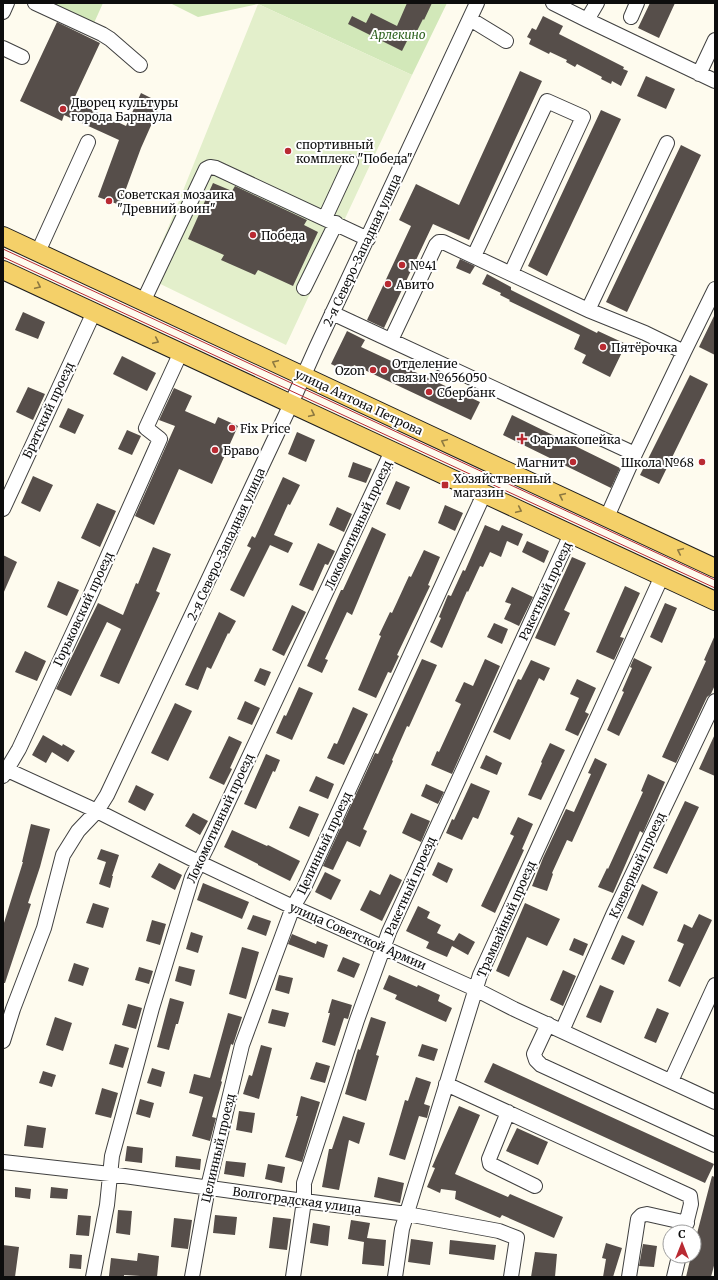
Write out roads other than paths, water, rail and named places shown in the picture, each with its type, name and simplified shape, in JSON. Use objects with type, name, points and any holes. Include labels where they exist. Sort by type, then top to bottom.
[{"type":"main road","name":"улица Антона Петрова","points":[[3,236],[715,568]]},
{"type":"main road","points":[[3,270],[715,601]]},
{"type":"street","points":[[3,12],[7,3]]},
{"type":"street","points":[[35,3],[102,34],[140,65]]},
{"type":"street","name":"2-я Северо-Западная улица","points":[[3,1041],[13,1008],[44,928],[63,855],[78,831],[97,811],[107,795],[291,404],[477,3]]},
{"type":"street","points":[[554,3],[715,81]]},
{"type":"street","points":[[587,20],[597,3]]},
{"type":"street","points":[[631,17],[637,3]]},
{"type":"street","points":[[470,19],[506,41]]},
{"type":"street","points":[[700,74],[715,40]]},
{"type":"street","points":[[3,48],[22,57]]},
{"type":"street","points":[[474,256],[547,101],[583,117],[511,273]]},
{"type":"street","points":[[38,252],[88,142]]},
{"type":"street","points":[[588,310],[667,143]]},
{"type":"street","points":[[304,288],[351,162]]},
{"type":"street","points":[[143,302],[206,169],[210,167],[216,168],[368,239]]},
{"type":"street","points":[[391,340],[436,245],[439,242],[443,242],[588,310],[645,333],[684,352]]},
{"type":"street","points":[[607,517],[635,454],[715,289]]},
{"type":"street","name":"Братский проезд","points":[[3,509],[94,312]]},
{"type":"street","points":[[332,313],[635,454]]},
{"type":"street","name":"Горьковский проезд","points":[[4,771],[18,749],[90,596],[160,439],[146,428],[181,352]]},
{"type":"street","name":"Локомотивный проезд","points":[[93,1277],[107,1205],[112,1156],[152,1008],[192,877],[392,451]]},
{"type":"street","name":"Целинный проезд","points":[[192,1277],[208,1187],[242,1045],[293,907],[303,890],[484,494]]},
{"type":"street","name":"Ракетный проезд","points":[[293,1277],[304,1201],[304,1183],[382,947],[571,534]]},
{"type":"street","name":"Трамвайный проезд","points":[[396,1277],[402,1229],[480,975],[662,576]]},
{"type":"street","name":"Клеверный проезд","points":[[562,1031],[613,915],[715,701]]},
{"type":"street","name":"улица Советской Армии","points":[[4,771],[97,811],[198,862],[293,907],[475,989],[715,1102]]},
{"type":"street","points":[[671,1080],[715,985]]},
{"type":"street","points":[[548,1024],[534,1054],[536,1060],[541,1065],[715,1145]]},
{"type":"street","points":[[446,1084],[690,1196],[691,1204],[687,1224]]},
{"type":"street","points":[[508,1112],[489,1159],[490,1164],[535,1186]]},
{"type":"street","name":"Волгоградская улица","points":[[3,1162],[110,1174],[407,1214],[499,1231],[517,1238],[511,1277]]},
{"type":"street","points":[[629,1277],[638,1218],[647,1214],[675,1224]]},
{"type":"street","points":[[674,1277],[677,1264]]},
{"type":"tram line","points":[[3,249],[715,580]]},
{"type":"tram line","points":[[3,257],[715,588]]},
{"type":"place","name":"Дворец культуры города Барнаула","points":[[63,109]]},
{"type":"place","name":"спортивный комплекс \"Победа\"","points":[[288,151]]},
{"type":"place","name":"Советская мозаика \"Древний воин\"","points":[[109,201]]},
{"type":"place","name":"Победа","points":[[253,235]]},
{"type":"place","name":"№41","points":[[402,265]]},
{"type":"place","name":"Авито","points":[[388,284]]},
{"type":"place","name":"Пятёрочка","points":[[603,347]]},
{"type":"place","name":"Ozon","points":[[373,370]]},
{"type":"place","name":"Отделение связи №656050","points":[[384,370]]},
{"type":"place","name":"Сбербанк","points":[[429,392]]},
{"type":"place","name":"Fix Price","points":[[232,428]]},
{"type":"place","name":"Фармакопейка","points":[[522,439]]},
{"type":"place","name":"Браво","points":[[215,450]]},
{"type":"place","name":"Магнит","points":[[573,462]]},
{"type":"place","name":"Школа №68","points":[[702,462]]},
{"type":"place","name":"Хозяйственный магазин","points":[[445,485]]},
{"type":"park label","name":"Арлекино","points":[[398,34]]}]
